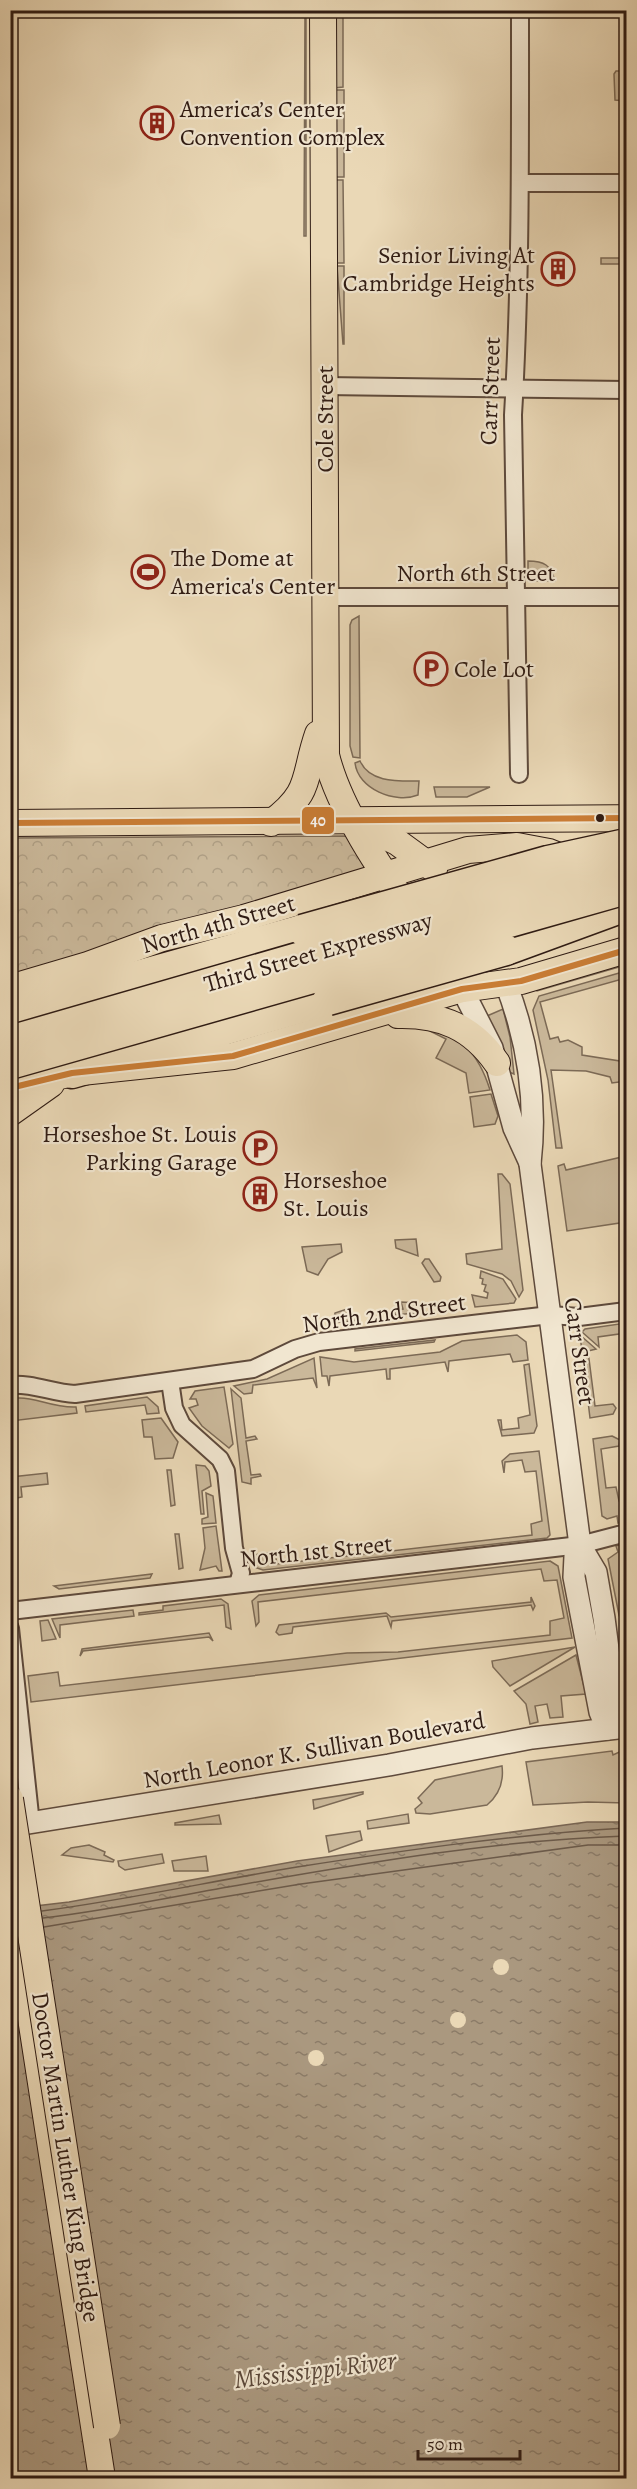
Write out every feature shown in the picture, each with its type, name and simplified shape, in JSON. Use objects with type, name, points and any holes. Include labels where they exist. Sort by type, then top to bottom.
[{"type":"highway","points":[[10,1015],[48,1001],[548,861],[627,844]]},
{"type":"highway","name":"Third Street Expressway","points":[[10,1041],[627,864]]},
{"type":"highway","name":"Third Street Expressway","points":[[10,1064],[627,890]]},
{"type":"highway","points":[[72,1072],[506,950],[627,906]]},
{"type":"highway","points":[[10,1006],[48,1001]]},
{"type":"main road","name":"Cole Street","points":[[323,10],[325,717],[329,767],[355,822],[387,875],[462,988]]},
{"type":"main road","points":[[271,823],[290,808],[301,794],[325,717]]},
{"type":"main road","points":[[10,824],[355,822],[426,818],[627,818]]},
{"type":"main road","points":[[355,822],[397,842],[426,861],[458,893],[483,936],[506,984]]},
{"type":"main road","name":"North 4th Street","points":[[10,988],[88,965],[162,938],[244,918],[468,850],[517,846],[549,852],[627,890]]},
{"type":"main road","points":[[10,1088],[72,1072],[119,1066],[212,1060],[380,1015],[471,984],[482,966],[483,936]]},
{"type":"main road","points":[[462,988],[506,984],[627,950]]},
{"type":"main road","points":[[380,1015],[420,1015],[444,1019],[470,1034],[497,1063]]},
{"type":"main road","points":[[10,1113],[36,1093],[72,1072]]},
{"type":"main road","name":"Doctor Martin Luther King Bridge","points":[[10,1799],[116,2478]]},
{"type":"main road","name":"Doctor Martin Luther King Bridge","points":[[10,1885],[102,2478]]},
{"type":"street","name":"Carr Street","points":[[519,774],[513,415],[516,390],[520,183],[520,10]]},
{"type":"street","points":[[520,183],[627,183]]},
{"type":"street","points":[[325,386],[627,390]]},
{"type":"street","name":"North 6th Street","points":[[325,597],[627,597]]},
{"type":"street","name":"Carr Street","points":[[506,984],[522,1032],[528,1069],[533,1126],[530,1164],[580,1545],[575,1556],[574,1577],[600,1712],[617,1728]]},
{"type":"street","name":"Carr Street","points":[[462,988],[485,1031],[497,1063],[514,1128],[530,1164]]},
{"type":"street","name":"North 2nd Street","points":[[10,1385],[28,1385],[59,1393],[75,1394],[253,1369],[295,1349],[319,1342],[550,1315],[579,1317],[627,1311]]},
{"type":"street","points":[[170,1381],[174,1408],[182,1425],[224,1465],[234,1548],[232,1571],[238,1584]]},
{"type":"street","name":"North 1st Street","points":[[10,1611],[580,1545],[627,1533]]},
{"type":"street","points":[[10,1628],[21,1825]]},
{"type":"street","name":"North Leonor K. Sullivan Boulevard","points":[[21,1825],[408,1761],[532,1738],[617,1728]]},
{"type":"green space","points":[[305,11],[306,236],[304,236]]},
{"type":"green space","points":[[334,12],[343,12],[343,87],[334,88]]},
{"type":"green space","points":[[616,71],[626,71],[626,101],[615,100],[614,74]]},
{"type":"green space","points":[[334,90],[344,90],[344,177],[334,177]]},
{"type":"green space","points":[[335,180],[343,180],[344,263],[337,263]]},
{"type":"green space","points":[[601,258],[626,258],[626,264],[601,264]]},
{"type":"green space","points":[[337,266],[344,266],[344,344],[343,344]]},
{"type":"green space","points":[[528,561],[546,565],[555,581],[528,581]]},
{"type":"green space","points":[[359,616],[360,758],[353,757],[350,746],[350,625],[352,620]]},
{"type":"green space","points":[[360,761],[370,773],[378,777],[419,781],[418,795],[389,796],[370,787],[358,772],[355,763]]},
{"type":"green space","points":[[434,787],[490,787],[467,797],[436,797]]},
{"type":"green space","points":[[345,836],[352,839],[371,868],[11,976],[11,838]]},
{"type":"green space","points":[[626,959],[626,965],[537,991],[534,987]]},
{"type":"green space","points":[[626,971],[626,978],[540,1002],[550,1039],[558,1037],[560,1042],[568,1040],[582,1047],[582,1055],[626,1062],[626,1081],[612,1083],[610,1077],[586,1071],[551,1070],[562,1148],[556,1148],[548,1080],[533,1010],[539,996]]},
{"type":"green space","points":[[503,1009],[510,1037],[514,1074],[509,1072],[487,1016]]},
{"type":"green space","points":[[430,1031],[442,1033],[462,1043],[482,1069],[490,1090],[469,1093],[466,1073],[436,1058],[446,1039]]},
{"type":"green space","points":[[491,1094],[498,1116],[495,1124],[474,1127],[470,1097]]},
{"type":"green space","points":[[626,1156],[626,1222],[567,1231],[558,1166],[564,1164],[566,1170]]},
{"type":"green space","points":[[498,1174],[502,1174],[510,1184],[523,1290],[519,1297],[511,1281],[502,1274],[467,1264],[466,1254],[502,1249]]},
{"type":"green space","points":[[416,1239],[418,1256],[396,1248],[395,1240]]},
{"type":"green space","points":[[341,1244],[342,1252],[328,1259],[318,1275],[307,1271],[302,1247]]},
{"type":"green space","points":[[425,1259],[429,1259],[441,1277],[440,1281],[434,1282],[422,1263]]},
{"type":"green space","points":[[481,1271],[503,1279],[516,1299],[514,1303],[475,1307],[472,1295],[487,1298],[488,1293],[484,1291],[486,1285],[482,1284]]},
{"type":"green space","points":[[401,1302],[418,1303],[426,1312],[395,1315],[394,1310],[403,1309]]},
{"type":"green space","points":[[350,1308],[351,1315],[359,1315],[359,1320],[333,1323],[335,1313]]},
{"type":"green space","points":[[626,1323],[626,1333],[598,1337],[599,1347],[582,1332],[585,1329]]},
{"type":"green space","points":[[517,1335],[526,1342],[528,1360],[513,1362],[510,1354],[449,1361],[448,1372],[445,1362],[390,1369],[390,1379],[387,1379],[386,1369],[330,1376],[329,1386],[327,1376],[322,1376],[320,1357],[354,1362],[440,1352],[462,1341]]},
{"type":"green space","points":[[580,1335],[596,1349],[588,1351],[595,1406],[613,1404],[616,1408],[613,1414],[590,1418]]},
{"type":"green space","points":[[435,1340],[434,1342],[355,1351],[355,1349]]},
{"type":"green space","points":[[314,1358],[317,1388],[313,1378],[253,1385],[252,1393],[244,1394],[234,1386],[267,1379]]},
{"type":"green space","points":[[529,1364],[537,1426],[534,1433],[502,1436],[498,1420],[501,1420],[502,1430],[519,1428],[518,1418],[530,1415],[524,1365]]},
{"type":"green space","points":[[224,1387],[233,1444],[229,1448],[202,1426],[189,1408],[198,1405],[196,1399],[190,1399],[195,1391]]},
{"type":"green space","points":[[231,1389],[241,1398],[246,1438],[255,1436],[257,1439],[246,1441],[251,1475],[260,1474],[261,1476],[251,1478],[251,1484],[242,1482]]},
{"type":"green space","points":[[147,1397],[158,1407],[159,1413],[147,1414],[145,1405],[86,1412],[85,1406]]},
{"type":"green space","points":[[18,1398],[76,1407],[77,1413],[11,1421],[11,1401]]},
{"type":"green space","points":[[161,1418],[178,1442],[173,1458],[155,1459],[152,1437],[144,1437],[142,1420]]},
{"type":"green space","points":[[612,1436],[620,1440],[619,1446],[601,1449],[606,1488],[616,1487],[619,1501],[626,1500],[626,1521],[618,1523],[617,1516],[607,1519],[602,1516],[593,1439]]},
{"type":"green space","points":[[539,1451],[550,1535],[547,1538],[263,1570],[254,1567],[254,1555],[272,1552],[275,1554],[277,1564],[532,1535],[531,1524],[542,1521],[536,1471],[525,1472],[522,1460],[505,1462],[504,1473],[502,1461],[510,1454]]},
{"type":"green space","points":[[196,1465],[205,1466],[209,1471],[211,1486],[202,1491],[204,1514],[201,1514]]},
{"type":"green space","points":[[167,1470],[171,1470],[175,1505],[171,1506]]},
{"type":"green space","points":[[47,1473],[48,1484],[21,1487],[22,1497],[12,1499],[11,1477]]},
{"type":"green space","points":[[206,1493],[213,1496],[216,1523],[202,1524],[202,1519],[208,1517]]},
{"type":"green space","points":[[216,1526],[222,1571],[219,1571],[216,1566],[200,1570],[205,1548],[203,1528]]},
{"type":"green space","points":[[175,1534],[179,1534],[183,1568],[179,1569]]},
{"type":"green space","points":[[626,1543],[626,1607],[619,1615],[608,1559],[618,1552],[616,1546]]},
{"type":"green space","points":[[550,1561],[558,1566],[572,1638],[31,1702],[28,1676],[58,1672],[60,1686],[347,1653],[398,1652],[550,1635],[550,1621],[564,1618],[557,1580],[544,1581],[541,1569],[258,1602],[259,1622],[256,1626],[252,1601],[259,1595]]},
{"type":"green space","points":[[152,1574],[150,1578],[59,1589],[54,1586]]},
{"type":"green space","points":[[531,1597],[535,1606],[533,1610],[531,1605],[392,1621],[391,1627],[387,1616],[293,1627],[292,1633],[279,1635],[276,1632],[279,1625],[386,1613],[391,1617],[531,1602]]},
{"type":"green space","points":[[221,1599],[228,1604],[231,1629],[226,1627],[224,1605],[139,1615],[139,1613],[163,1610],[163,1606]]},
{"type":"green space","points":[[133,1610],[134,1616],[60,1625],[60,1638],[52,1619]]},
{"type":"green space","points":[[48,1620],[56,1639],[42,1641],[40,1621]]},
{"type":"green space","points":[[209,1633],[213,1641],[209,1637],[83,1651],[80,1656],[82,1649]]},
{"type":"green space","points":[[626,1642],[626,1699],[619,1643]]},
{"type":"green space","points":[[575,1647],[510,1686],[493,1667],[492,1661]]},
{"type":"green space","points":[[576,1655],[586,1694],[561,1696],[563,1717],[550,1718],[547,1704],[535,1706],[538,1722],[530,1724],[526,1704],[514,1691]]},
{"type":"green space","points":[[10,1720],[12,1722],[19,1802],[11,1749]]},
{"type":"green space","points":[[626,1749],[626,1803],[588,1802],[533,1805],[526,1762],[612,1751],[613,1755]]},
{"type":"green space","points":[[502,1766],[500,1788],[487,1805],[430,1814],[416,1813],[415,1809],[422,1803],[418,1798],[435,1780]]},
{"type":"green space","points":[[363,1792],[363,1794],[314,1809],[313,1800]]},
{"type":"green space","points":[[408,1814],[409,1823],[368,1829],[367,1821]]},
{"type":"green space","points":[[219,1815],[221,1824],[175,1825],[175,1823]]},
{"type":"green space","points":[[360,1831],[362,1840],[329,1852],[326,1836]]},
{"type":"green space","points":[[89,1845],[105,1852],[104,1855],[114,1860],[113,1862],[62,1855],[71,1848]]},
{"type":"green space","points":[[162,1854],[164,1863],[125,1870],[119,1866],[118,1861]]},
{"type":"green space","points":[[206,1856],[208,1871],[174,1871],[172,1861]]},
{"type":"water","name":"Mississippi River","points":[[587,1822],[626,1822],[626,2478],[11,2478],[10,1909],[69,1902],[297,1861]]},
{"type":"pier","points":[[501,1959],[509,1967],[501,1975],[493,1967]]},
{"type":"pier","points":[[458,2012],[466,2020],[458,2028],[450,2020]]},
{"type":"pier","points":[[316,2050],[324,2058],[316,2066],[308,2058]]},
{"type":"transit line","name":"40","points":[[10,823],[626,818]]},
{"type":"transit line","name":"40","points":[[10,1088],[72,1073],[233,1056],[462,989],[521,981],[626,950]]},
{"type":"place","name":"America’s Center Convention Complex","points":[[157,123]]},
{"type":"place","name":"Senior Living At Cambridge Heights","points":[[558,269]]},
{"type":"place","name":"The Dome at America's Center","points":[[148,572]]},
{"type":"place","name":"Cole Lot","points":[[431,669]]},
{"type":"place","name":"Horseshoe St. Louis Parking Garage","points":[[260,1148]]},
{"type":"place","name":"Horseshoe St. Louis","points":[[260,1194]]}]
